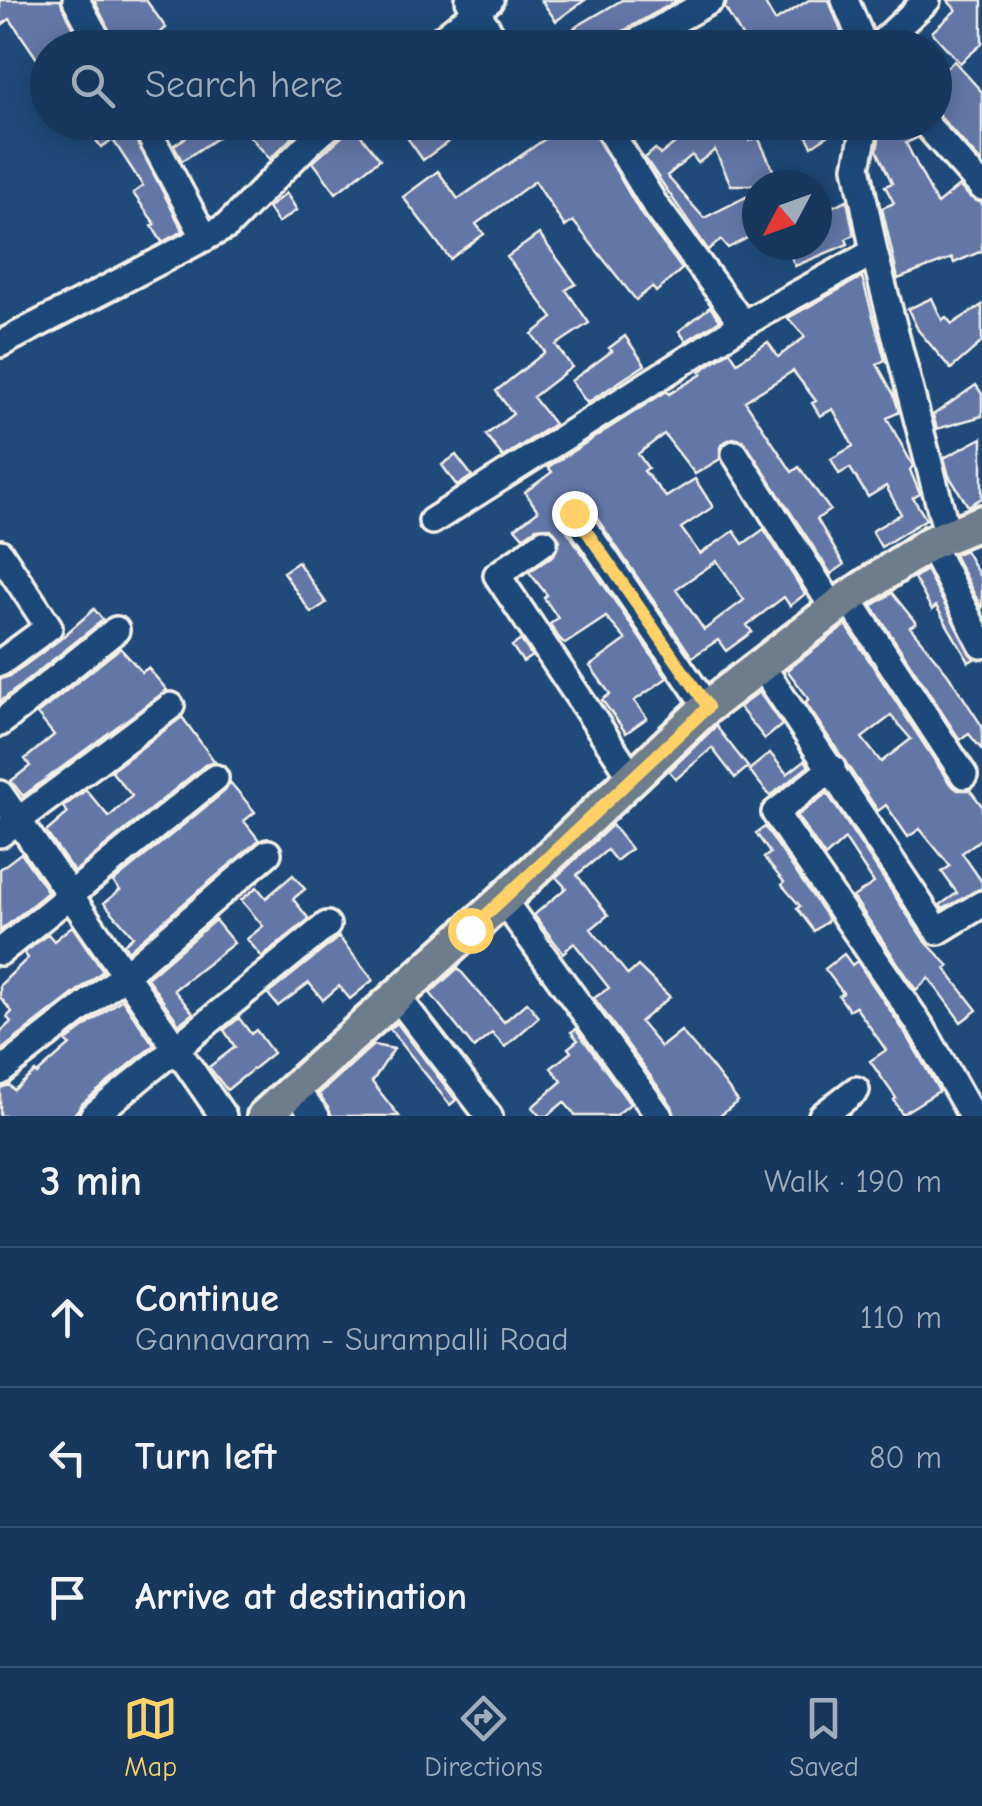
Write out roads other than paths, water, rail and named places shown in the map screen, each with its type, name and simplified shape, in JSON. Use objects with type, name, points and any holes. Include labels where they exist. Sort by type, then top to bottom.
[{"type":"main road","points":[[264,1116],[503,900],[708,707],[841,604],[939,540],[982,522]]},
{"type":"street","points":[[76,0],[92,30]]},
{"type":"street","points":[[658,30],[711,0]]},
{"type":"street","points":[[846,0],[858,30]]},
{"type":"street","points":[[896,30],[928,0]]},
{"type":"street","points":[[450,30],[478,4],[491,30]]},
{"type":"street","points":[[153,140],[206,238]]},
{"type":"street","points":[[0,344],[227,226],[312,140]]},
{"type":"street","points":[[615,140],[655,205],[743,324]]},
{"type":"street","points":[[862,140],[857,167],[939,540],[982,644]]},
{"type":"street","points":[[940,140],[982,186]]},
{"type":"street","points":[[432,521],[743,324],[874,252]]},
{"type":"street","points":[[736,454],[964,776]]},
{"type":"street","points":[[574,513],[708,707]]},
{"type":"street","points":[[544,542],[498,575],[632,777]]},
{"type":"street","points":[[0,552],[48,627],[0,662]]},
{"type":"street","points":[[0,723],[116,630]]},
{"type":"street","points":[[761,664],[938,932],[982,904]]},
{"type":"street","points":[[9,826],[170,706]]},
{"type":"street","points":[[832,768],[775,813],[922,1028],[972,1116]]},
{"type":"street","points":[[0,952],[215,778]]},
{"type":"street","points":[[0,794],[9,826],[70,896],[222,1116]]},
{"type":"street","points":[[0,1072],[126,973],[268,852]]},
{"type":"street","points":[[503,900],[658,1116]]},
{"type":"street","points":[[93,1116],[327,925]]},
{"type":"street","points":[[396,994],[489,1116]]},
{"type":"street","points":[[294,1089],[316,1116]]},
{"type":"street","points":[[822,1116],[856,1090]]}]
